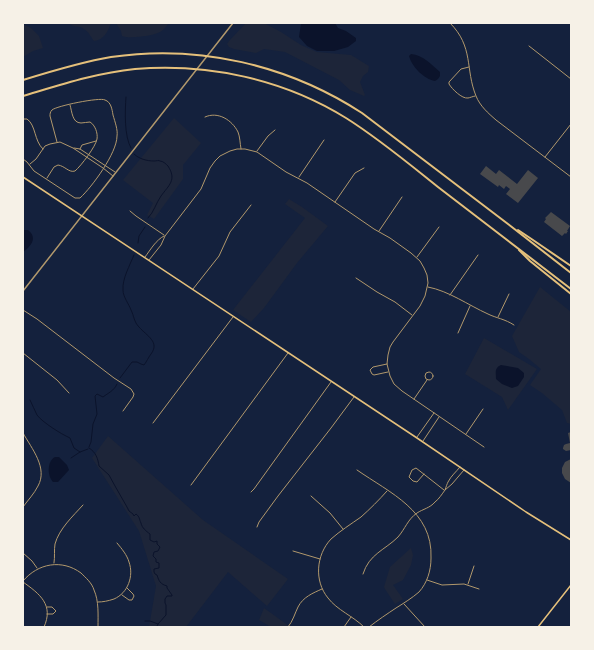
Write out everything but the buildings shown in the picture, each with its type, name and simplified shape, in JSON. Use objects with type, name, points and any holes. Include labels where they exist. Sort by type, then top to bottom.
[{"type":"highway","points":[[23,80],[91,61],[119,56],[152,53],[202,55],[265,68],[304,82],[354,108],[397,139],[571,273]]},
{"type":"highway","points":[[23,96],[90,76],[120,71],[147,69],[185,69],[220,72],[250,78],[292,91],[352,122],[571,289]]},
{"type":"highway","points":[[508,224],[571,266]]},
{"type":"highway","points":[[511,242],[571,294]]},
{"type":"main road","points":[[23,178],[422,441],[526,512],[571,540]]},
{"type":"main road","points":[[538,627],[571,585]]},
{"type":"street","points":[[23,291],[233,23]]},
{"type":"street","points":[[450,23],[464,42],[476,95],[482,106],[491,116],[571,177]]},
{"type":"street","points":[[529,46],[571,79]]},
{"type":"street","points":[[470,67],[461,69],[448,84],[464,98],[476,95]]},
{"type":"street","points":[[23,159],[34,171],[78,199],[106,165],[114,150],[117,137],[110,104],[106,100],[100,98],[70,104],[52,110],[50,116],[57,142]]},
{"type":"street","points":[[46,179],[54,167],[58,165],[70,172],[76,171],[97,140],[94,125],[90,122],[79,123],[75,121],[70,104]]},
{"type":"street","points":[[205,117],[209,115],[217,115],[229,121],[238,132],[241,149]]},
{"type":"street","points":[[23,120],[27,119],[31,122],[38,144],[43,150]]},
{"type":"street","points":[[545,158],[571,124]]},
{"type":"street","points":[[257,152],[268,136],[275,130]]},
{"type":"street","points":[[80,149],[82,145],[97,140]]},
{"type":"street","points":[[298,178],[324,140]]},
{"type":"street","points":[[29,164],[36,159],[48,144],[63,142],[114,176]]},
{"type":"street","points":[[73,148],[80,149],[116,173]]},
{"type":"street","points":[[149,261],[161,245],[165,236],[201,189],[210,168],[215,161],[220,156],[234,150],[249,149],[257,152],[390,238],[417,258],[422,264],[426,272],[427,279],[424,299],[390,347],[387,364],[388,372],[397,387],[484,447]]},
{"type":"street","points":[[335,202],[355,173],[364,168]]},
{"type":"street","points":[[378,231],[402,197]]},
{"type":"street","points":[[192,290],[219,256],[230,232],[251,205]]},
{"type":"street","points":[[130,210],[136,216],[165,236]]},
{"type":"street","points":[[417,258],[439,227]]},
{"type":"street","points":[[144,258],[156,242],[165,236]]},
{"type":"street","points":[[450,295],[478,255]]},
{"type":"street","points":[[356,278],[413,315]]},
{"type":"street","points":[[427,287],[438,289],[471,306],[514,325]]},
{"type":"street","points":[[498,318],[509,294]]},
{"type":"street","points":[[458,332],[471,306]]},
{"type":"street","points":[[23,310],[37,318],[114,378],[131,389],[134,394],[133,397],[123,411]]},
{"type":"street","points":[[153,423],[233,316]]},
{"type":"street","points":[[23,353],[57,380],[69,393]]},
{"type":"street","points":[[191,485],[288,353]]},
{"type":"street","points":[[387,364],[373,367],[370,370],[374,375],[388,372]]},
{"type":"street","points":[[414,400],[427,380]]},
{"type":"street","points":[[251,492],[254,490],[331,381]]},
{"type":"street","points":[[258,527],[259,522],[282,490],[354,396]]},
{"type":"street","points":[[465,434],[483,409]]},
{"type":"street","points":[[417,438],[434,413]]},
{"type":"street","points":[[422,441],[439,416]]},
{"type":"street","points":[[23,433],[40,463],[42,474],[39,486],[23,507]]},
{"type":"street","points":[[445,490],[449,481],[460,467]]},
{"type":"street","points":[[424,474],[417,482],[413,481],[409,477],[412,470],[416,468],[424,474],[445,490]]},
{"type":"street","points":[[357,470],[405,503],[416,514],[425,528],[430,546],[431,563],[427,580],[418,593],[369,627]]},
{"type":"street","points":[[363,574],[370,560],[397,537],[407,523],[416,514],[432,505],[445,490],[451,486],[464,470]]},
{"type":"street","points":[[364,627],[332,603],[327,597],[322,589],[318,574],[320,559],[328,543],[334,536],[365,513],[387,490]]},
{"type":"street","points":[[310,496],[330,513],[343,530]]},
{"type":"street","points":[[54,564],[57,539],[64,527],[83,505]]},
{"type":"street","points":[[97,602],[111,600],[122,594],[127,588],[130,579],[130,568],[127,556],[117,543]]},
{"type":"street","points":[[293,551],[320,559]]},
{"type":"street","points":[[23,553],[37,568]]},
{"type":"street","points":[[44,627],[48,614],[44,600],[23,581],[37,568],[45,565],[61,564],[77,570],[93,587],[97,602],[98,627]]},
{"type":"street","points":[[468,585],[474,566]]},
{"type":"street","points":[[427,580],[442,585],[459,584],[480,589]]},
{"type":"street","points":[[122,594],[129,600],[132,600],[134,594],[127,588]]},
{"type":"street","points":[[288,627],[302,601],[322,589]]},
{"type":"street","points":[[404,603],[425,627]]},
{"type":"street","points":[[47,607],[52,607],[56,611],[53,614],[48,614]]},
{"type":"street","points":[[344,627],[351,616]]},
{"type":"shaded area","points":[[69,23],[111,23],[103,37],[94,41],[85,30]]},
{"type":"shaded area","points":[[116,23],[169,23],[163,30],[152,35],[125,37],[122,36]]},
{"type":"shaded area","points":[[246,23],[264,23],[301,45],[317,52],[351,55],[369,66],[368,72],[363,76],[360,82],[365,95],[364,96],[350,90],[339,80],[285,52],[264,49],[256,53],[229,47],[227,44],[229,41]]},
{"type":"shaded area","points":[[301,23],[335,23],[338,28],[346,31],[356,38],[356,41],[348,47],[334,51],[317,51],[307,46],[299,37]]},
{"type":"shaded area","points":[[23,24],[31,28],[39,36],[43,48],[33,51],[23,57]]},
{"type":"shaded area","points":[[411,54],[423,58],[440,72],[438,79],[435,81],[431,80],[419,72],[409,56]]},
{"type":"shaded area","points":[[174,118],[201,143],[183,165],[183,179],[154,219],[147,215],[153,203],[123,180]]},
{"type":"shaded area","points":[[289,199],[328,226],[297,263],[264,308],[251,322],[233,310],[305,218],[285,204]]},
{"type":"shaded area","points":[[23,230],[28,230],[33,236],[33,239],[31,245],[23,252]]},
{"type":"shaded area","points":[[540,287],[571,312],[571,424],[567,423],[562,410],[530,385],[541,369],[519,352],[512,336]]},
{"type":"shaded area","points":[[484,338],[537,369],[508,410],[502,397],[465,374]]},
{"type":"shaded area","points":[[501,365],[518,368],[524,373],[524,377],[518,386],[512,388],[502,384],[496,379],[496,369]]},
{"type":"shaded area","points":[[108,436],[203,520],[288,579],[267,606],[228,572],[186,627],[149,627],[156,586],[139,531],[92,458]]},
{"type":"shaded area","points":[[55,457],[59,457],[67,465],[69,470],[58,482],[53,482],[49,473],[50,462]]},
{"type":"shaded area","points":[[411,548],[413,555],[411,565],[403,580],[393,585],[403,599],[395,604],[384,587],[390,567]]},
{"type":"shaded area","points":[[264,608],[291,627],[271,627],[259,620]]},
{"type":"waterway","points":[[126,97],[126,130],[131,148]]},
{"type":"waterway","points":[[134,154],[143,159],[163,162],[168,166],[172,175],[171,182],[148,218]]},
{"type":"waterway","points":[[138,243],[139,236],[145,227]]},
{"type":"waterway","points":[[120,378],[132,362],[137,362],[144,365],[154,346],[151,339],[136,323],[123,293],[125,277],[134,255]]},
{"type":"waterway","points":[[89,447],[93,424],[97,414],[95,396],[97,394],[103,397],[113,390],[117,384]]},
{"type":"waterway","points":[[30,400],[39,418],[52,428],[70,438],[74,448],[80,452]]},
{"type":"waterway","points":[[89,448],[96,456],[99,466],[109,475],[129,511],[134,516],[136,514],[138,516],[143,528],[150,534],[150,540],[154,542],[157,541],[157,544],[160,547],[158,551],[154,552],[153,556],[156,559],[156,562],[159,563],[159,568],[154,569],[154,572],[160,582],[167,586],[172,596],[167,596],[165,599],[166,615],[158,624],[158,627]]},
{"type":"waterway","points":[[71,458],[88,449]]},
{"type":"waterway","points":[[145,621],[158,624]]}]
